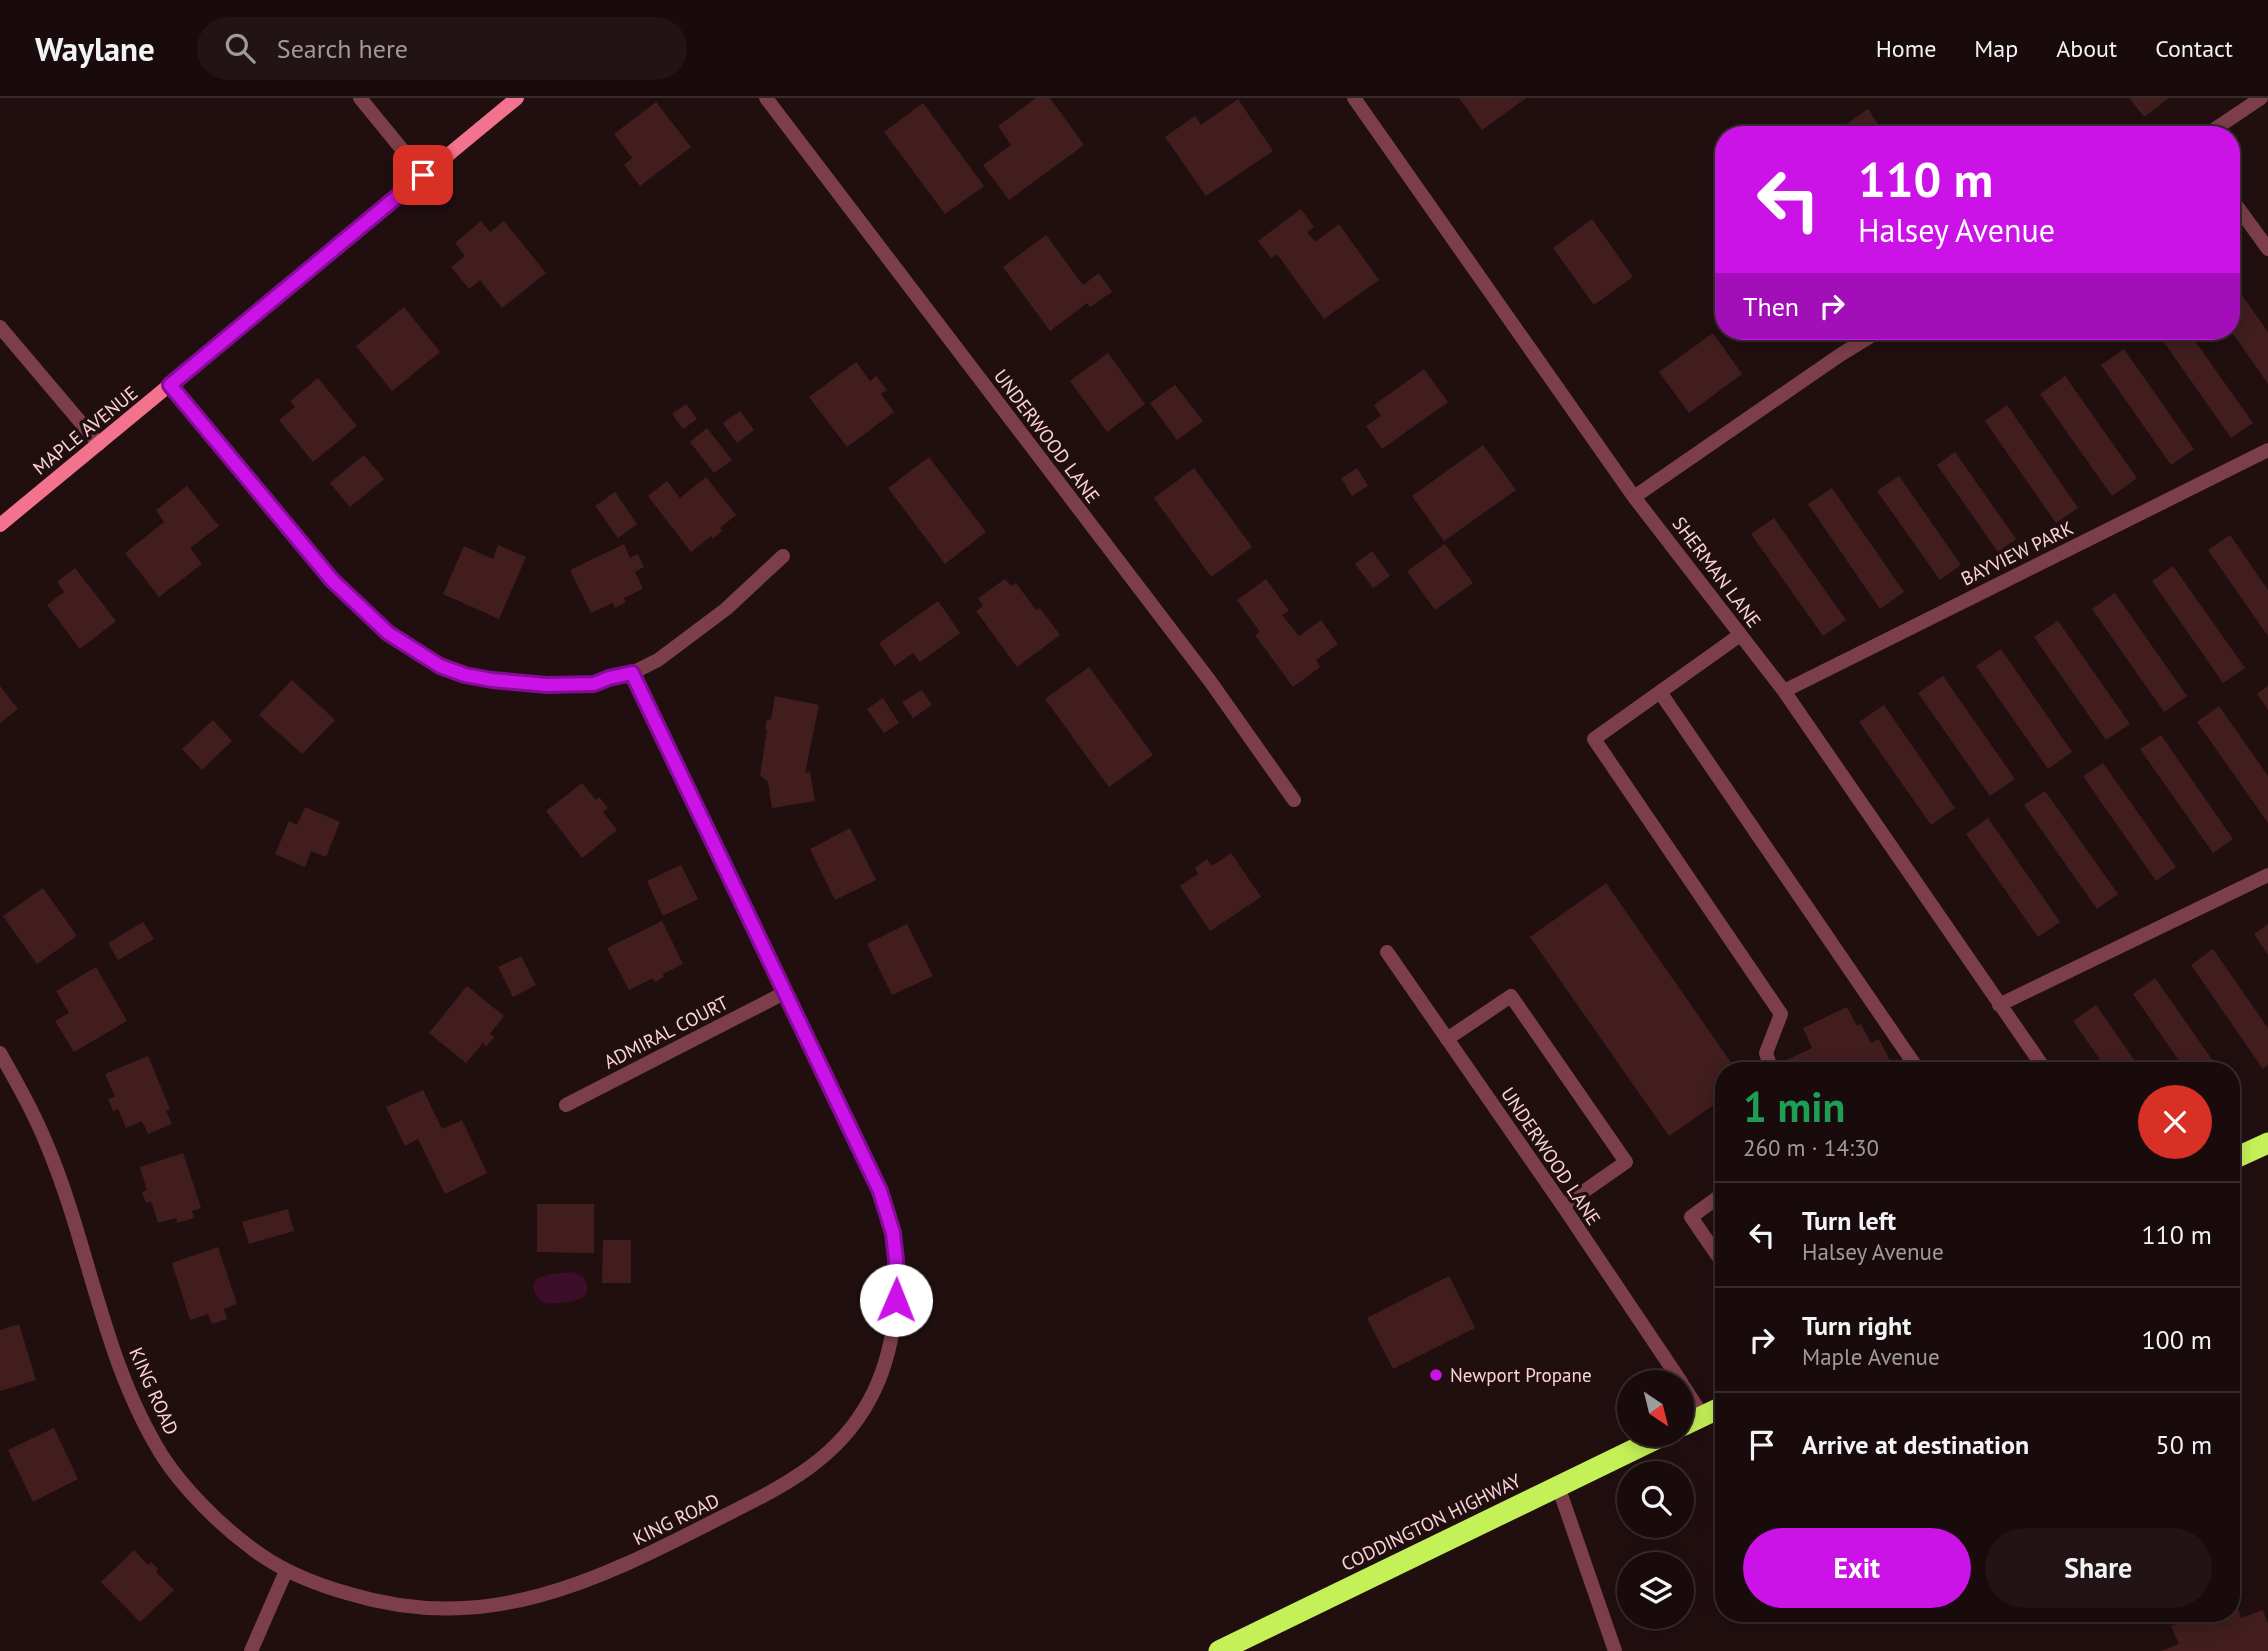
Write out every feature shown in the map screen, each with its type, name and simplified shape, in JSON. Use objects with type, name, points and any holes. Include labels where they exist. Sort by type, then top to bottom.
[{"type":"highway","points":[[2240,1156],[2268,1143]]},
{"type":"highway","points":[[1694,1420],[1715,1410]]},
{"type":"highway","name":"CODDINGTON HIGHWAY","points":[[1219,1651],[1639,1447]]},
{"type":"street","points":[[360,98],[423,175]]},
{"type":"street","name":"MAPLE AVENUE","points":[[0,524],[517,98]]},
{"type":"street","name":"UNDERWOOD LANE","points":[[766,98],[1210,681],[1294,800]]},
{"type":"street","name":"SHERMAN LANE","points":[[1354,98],[1634,497],[1783,691],[2040,1062]]},
{"type":"street","points":[[2219,126],[2261,98]]},
{"type":"street","points":[[2240,210],[2268,249]]},
{"type":"street","points":[[0,327],[99,444]]},
{"type":"street","points":[[1634,497],[1864,340]]},
{"type":"street","points":[[170,385],[332,580],[388,633],[440,666],[465,675],[547,685],[594,684],[632,673],[657,660],[726,609],[783,556]]},
{"type":"street","name":"BAYVIEW PARK","points":[[1783,691],[2268,450]]},
{"type":"street","points":[[1740,635],[1594,739],[1781,1014],[1766,1053],[1769,1062]]},
{"type":"street","name":"KING ROAD","points":[[0,1053],[48,1147],[125,1383],[151,1436],[184,1485],[247,1545],[286,1571],[363,1598],[421,1609],[502,1605],[547,1595],[595,1579],[790,1482],[822,1459],[846,1434],[870,1399],[888,1354],[896,1300],[893,1233],[880,1191],[632,673]]},
{"type":"street","points":[[1660,692],[1913,1062]]},
{"type":"street","points":[[1999,1005],[2268,875]]},
{"type":"street","name":"UNDERWOOD LANE","points":[[1387,952],[1563,1206],[1672,1370]]},
{"type":"street","name":"ADMIRAL COURT","points":[[566,1105],[784,993]]},
{"type":"street","points":[[1447,1039],[1511,996],[1626,1162],[1563,1206]]},
{"type":"street","points":[[1715,1200],[1691,1217],[1715,1252]]},
{"type":"street","name":"UNDERWOOD LANE","points":[[1694,1402],[1703,1416]]},
{"type":"street","points":[[1558,1486],[1615,1651]]},
{"type":"street","points":[[251,1651],[286,1571]]},
{"type":"shaded area","points":[[573,1272],[583,1277],[587,1286],[583,1297],[570,1302],[542,1302],[534,1290],[538,1278]]},
{"type":"building","points":[[1036,98],[1050,98],[1084,145],[1009,200],[983,165],[1011,145],[998,126]]},
{"type":"building","points":[[1459,98],[1526,98],[1482,130]]},
{"type":"building","points":[[2131,98],[2169,98],[2144,117]]},
{"type":"building","points":[[1238,99],[1273,151],[1206,196],[1165,137],[1195,116],[1201,125]]},
{"type":"building","points":[[656,102],[691,147],[640,186],[624,165],[632,158],[614,134]]},
{"type":"building","points":[[923,103],[984,186],[945,214],[884,132]]},
{"type":"building","points":[[1868,109],[1879,126],[1843,126]]},
{"type":"building","points":[[1301,209],[1314,227],[1307,232],[1315,242],[1339,224],[1379,280],[1324,319],[1277,254],[1271,258],[1258,241]]},
{"type":"building","points":[[1592,219],[1633,277],[1594,305],[1553,248]]},
{"type":"building","points":[[481,221],[490,232],[504,221],[546,273],[502,308],[480,280],[469,289],[451,267],[465,256],[455,243]]},
{"type":"building","points":[[1046,235],[1083,285],[1099,273],[1112,292],[1090,307],[1087,303],[1050,331],[1003,267]]},
{"type":"building","points":[[2240,292],[2268,332],[2268,384],[2237,340],[2240,340]]},
{"type":"building","points":[[404,307],[440,352],[392,391],[356,346]]},
{"type":"building","points":[[1713,333],[1715,340],[1718,340],[1742,374],[1689,413],[1659,372]]},
{"type":"building","points":[[2162,340],[2194,340],[2253,423],[2231,438]]},
{"type":"building","points":[[2124,349],[2194,449],[2171,465],[2101,365]]},
{"type":"building","points":[[1108,353],[1145,404],[1107,432],[1070,381]]},
{"type":"building","points":[[856,362],[870,381],[876,376],[887,390],[881,394],[894,412],[847,447],[809,397]]},
{"type":"building","points":[[1424,369],[1448,402],[1382,449],[1366,426],[1381,416],[1374,405]]},
{"type":"building","points":[[2065,376],[2137,478],[2112,496],[2040,394]]},
{"type":"building","points":[[318,378],[357,426],[313,462],[279,420],[295,407],[290,401]]},
{"type":"building","points":[[1175,385],[1203,421],[1177,440],[1150,403]]},
{"type":"building","points":[[686,404],[697,419],[683,429],[672,414]]},
{"type":"building","points":[[2007,405],[2078,508],[2056,523],[1985,421]]},
{"type":"building","points":[[740,411],[754,430],[737,443],[723,423]]},
{"type":"building","points":[[707,428],[732,460],[714,473],[690,442]]},
{"type":"building","points":[[1483,445],[1516,490],[1444,541],[1412,496]]},
{"type":"building","points":[[1955,452],[2016,539],[1998,552],[1937,465]]},
{"type":"building","points":[[364,455],[384,479],[350,507],[330,483]]},
{"type":"building","points":[[929,457],[986,532],[945,564],[888,488]]},
{"type":"building","points":[[1194,468],[1252,547],[1211,577],[1154,498]]},
{"type":"building","points":[[1357,468],[1368,486],[1352,496],[1341,478]]},
{"type":"building","points":[[1899,476],[1961,565],[1940,580],[1877,491]]},
{"type":"building","points":[[706,477],[736,515],[720,528],[722,531],[713,539],[711,536],[691,552],[648,496],[667,481],[680,498]]},
{"type":"building","points":[[187,486],[219,526],[190,548],[202,564],[159,597],[125,553],[164,522],[156,510]]},
{"type":"building","points":[[1832,488],[1904,592],[1880,609],[1808,504]]},
{"type":"building","points":[[615,492],[637,524],[618,538],[595,506]]},
{"type":"building","points":[[1774,518],[1846,620],[1823,636],[1751,534]]},
{"type":"building","points":[[2230,535],[2268,590],[2268,636],[2208,550]]},
{"type":"building","points":[[624,544],[630,558],[638,554],[644,567],[635,572],[643,589],[624,598],[626,602],[615,608],[613,603],[591,613],[570,570]]},
{"type":"building","points":[[1445,544],[1473,583],[1435,610],[1407,571]]},
{"type":"building","points":[[498,545],[526,557],[499,619],[443,594],[464,546],[493,559]]},
{"type":"building","points":[[1372,551],[1390,576],[1373,588],[1355,564]]},
{"type":"building","points":[[2173,566],[2245,668],[2223,683],[2152,581]]},
{"type":"building","points":[[75,568],[116,621],[80,649],[47,605],[64,592],[57,582]]},
{"type":"building","points":[[1005,579],[1011,586],[1016,583],[1036,610],[1040,608],[1060,635],[1017,667],[976,611],[983,606],[978,598]]},
{"type":"building","points":[[1266,579],[1289,611],[1282,615],[1299,636],[1321,620],[1338,644],[1316,660],[1320,667],[1293,687],[1255,635],[1260,632],[1237,600]]},
{"type":"building","points":[[2115,593],[2187,696],[2164,712],[2092,609]]},
{"type":"building","points":[[938,601],[960,633],[920,662],[913,653],[895,666],[879,643]]},
{"type":"building","points":[[2058,621],[2130,724],[2106,740],[2034,637]]},
{"type":"building","points":[[2001,649],[2072,752],[2048,769],[1976,666]]},
{"type":"building","points":[[1089,667],[1153,755],[1109,787],[1045,699]]},
{"type":"building","points":[[1943,676],[2015,779],[1990,796],[1918,693]]},
{"type":"building","points":[[292,680],[335,720],[302,754],[259,715]]},
{"type":"building","points":[[0,686],[18,709],[0,723]]},
{"type":"building","points":[[2268,686],[2268,710],[2257,694]]},
{"type":"building","points":[[922,690],[932,705],[913,718],[902,702]]},
{"type":"building","points":[[775,696],[819,705],[805,773],[810,772],[815,801],[772,808],[768,782],[760,775],[765,729],[767,719],[771,720]]},
{"type":"building","points":[[883,698],[899,723],[884,733],[867,709]]},
{"type":"building","points":[[1884,705],[1955,808],[1931,825],[1859,722]]},
{"type":"building","points":[[2219,706],[2268,776],[2268,823],[2197,722]]},
{"type":"building","points":[[213,720],[232,741],[202,770],[182,749]]},
{"type":"building","points":[[2161,735],[2233,839],[2213,853],[2140,749]]},
{"type":"building","points":[[2103,763],[2176,867],[2156,881],[2083,776]]},
{"type":"building","points":[[582,783],[596,800],[599,797],[608,808],[603,812],[617,830],[582,858],[546,811]]},
{"type":"building","points":[[2045,791],[2118,894],[2097,909],[2024,805]]},
{"type":"building","points":[[305,807],[340,822],[326,857],[311,851],[305,867],[275,854],[289,821],[297,825]]},
{"type":"building","points":[[1988,818],[2060,922],[2038,937],[1966,834]]},
{"type":"building","points":[[850,828],[876,880],[835,900],[810,849]]},
{"type":"building","points":[[1231,853],[1261,897],[1210,931],[1180,886],[1198,874],[1195,868],[1207,859],[1212,866]]},
{"type":"building","points":[[681,865],[698,899],[663,916],[647,881]]},
{"type":"building","points":[[1606,883],[1731,1062],[1715,1062],[1715,1104],[1669,1136],[1530,937]]},
{"type":"building","points":[[43,888],[77,936],[37,964],[3,916]]},
{"type":"building","points":[[662,921],[683,964],[663,974],[664,977],[655,982],[653,978],[629,990],[607,948]]},
{"type":"building","points":[[143,922],[154,939],[118,960],[108,943]]},
{"type":"building","points":[[907,924],[933,976],[892,995],[867,944]]},
{"type":"building","points":[[2268,924],[2268,955],[2254,934]]},
{"type":"building","points":[[2213,949],[2268,1028],[2268,1065],[2263,1069],[2191,965]]},
{"type":"building","points":[[521,956],[536,985],[513,997],[498,967]]},
{"type":"building","points":[[96,967],[127,1021],[74,1052],[55,1021],[69,1013],[56,991]]},
{"type":"building","points":[[2155,978],[2214,1062],[2180,1062],[2133,994]]},
{"type":"building","points":[[467,986],[504,1016],[490,1034],[494,1037],[486,1047],[483,1043],[466,1063],[429,1033]]},
{"type":"building","points":[[2096,1005],[2136,1062],[2102,1062],[2073,1021]]},
{"type":"building","points":[[1847,1007],[1857,1026],[1861,1024],[1871,1043],[1879,1039],[1890,1062],[1782,1062],[1812,1048],[1803,1028]]},
{"type":"building","points":[[148,1056],[170,1109],[166,1111],[172,1124],[148,1134],[142,1121],[126,1128],[118,1109],[113,1111],[108,1099],[115,1097],[105,1074]]},
{"type":"building","points":[[423,1090],[442,1129],[462,1120],[487,1173],[445,1194],[418,1139],[405,1146],[386,1107]]},
{"type":"building","points":[[183,1153],[201,1208],[192,1211],[194,1218],[177,1223],[176,1218],[158,1223],[151,1201],[146,1203],[142,1192],[147,1190],[140,1167]]},
{"type":"building","points":[[537,1204],[594,1204],[594,1253],[537,1252]]},
{"type":"building","points":[[288,1209],[294,1231],[249,1244],[242,1222]]},
{"type":"building","points":[[603,1240],[631,1240],[631,1283],[602,1283]]},
{"type":"building","points":[[218,1247],[237,1304],[224,1309],[227,1319],[212,1324],[208,1314],[190,1320],[172,1263]]},
{"type":"building","points":[[1449,1276],[1475,1328],[1393,1369],[1367,1318]]},
{"type":"building","points":[[19,1324],[36,1380],[0,1391],[0,1330]]},
{"type":"building","points":[[54,1428],[78,1479],[33,1502],[8,1450]]},
{"type":"building","points":[[134,1550],[148,1565],[151,1562],[158,1569],[156,1572],[174,1590],[140,1622],[101,1582]]},
{"type":"building","points":[[2263,1610],[2268,1624],[2268,1651],[2161,1651],[2179,1644],[2171,1626],[2183,1622],[2240,1622],[2240,1615],[2241,1618]]},
{"type":"place","name":"Newport Propane","points":[[1436,1375]]},
{"type":"route","points":[[423,175],[170,385],[332,580],[388,633],[440,666],[465,675],[492,680],[547,685],[594,684],[632,673],[880,1191],[893,1233],[896,1300]]}]
